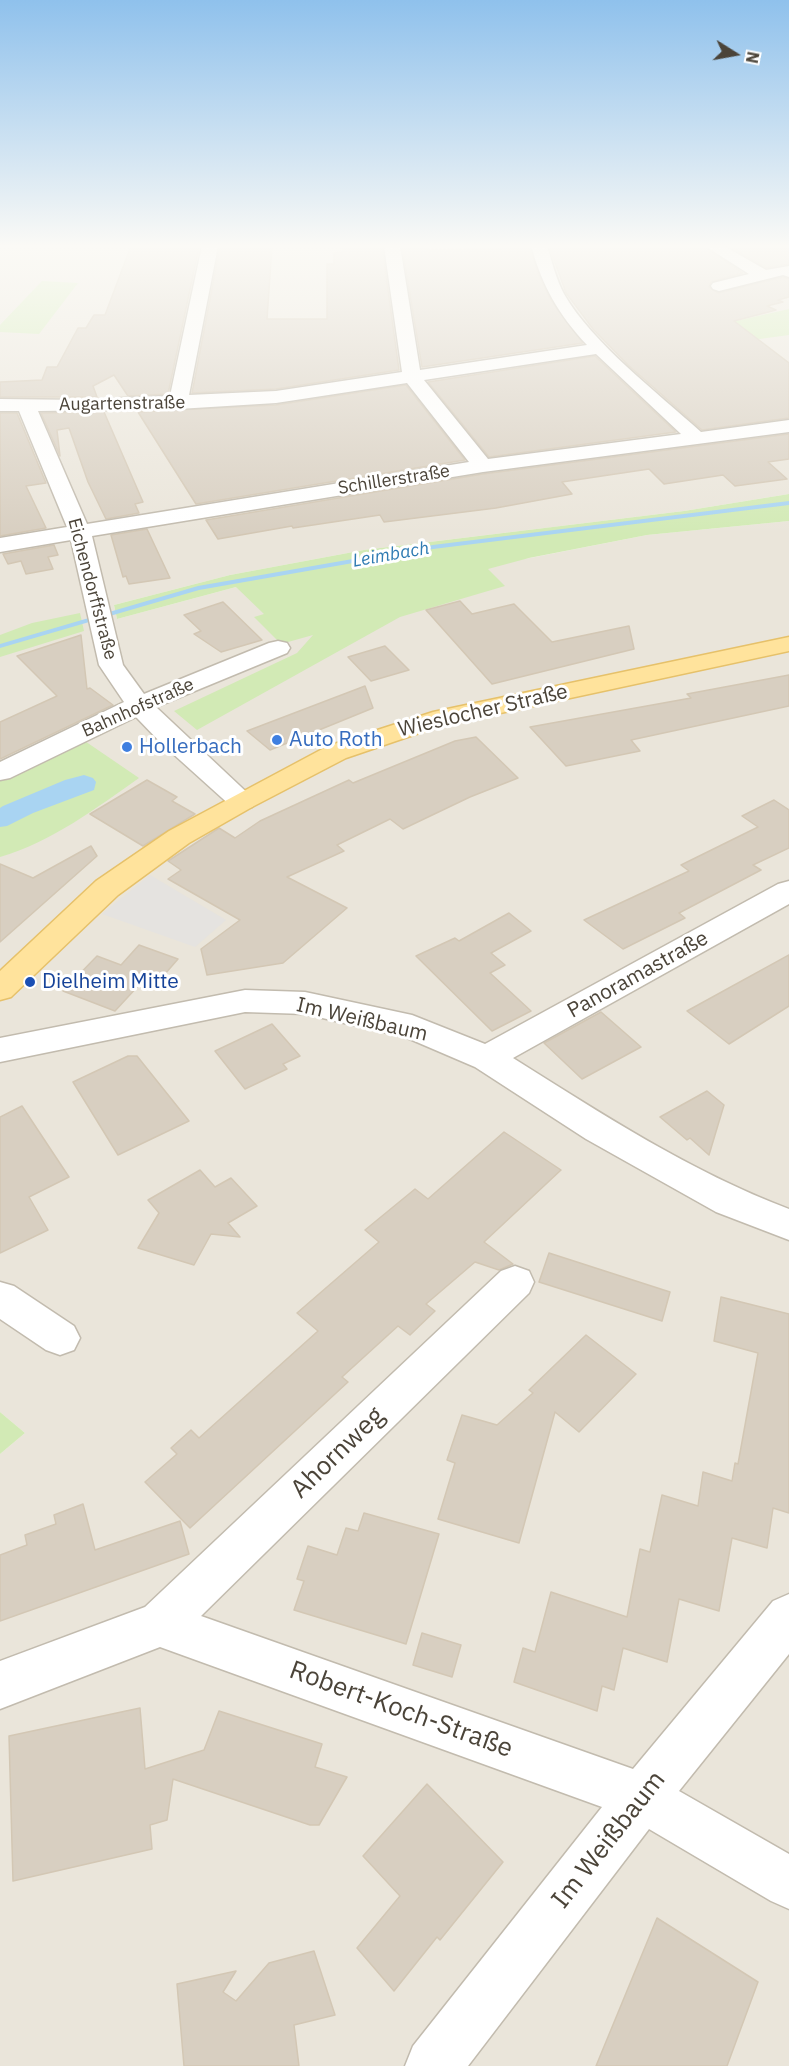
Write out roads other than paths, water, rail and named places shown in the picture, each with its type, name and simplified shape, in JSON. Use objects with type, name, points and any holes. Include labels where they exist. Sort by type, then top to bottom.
[{"type":"main road","name":"Wieslocher Straße","points":[[0,989],[107,888],[179,837],[242,801],[337,752],[433,720],[789,644]]},
{"type":"street","points":[[178,403],[190,342]]},
{"type":"street","points":[[407,342],[412,377],[483,465]]},
{"type":"street","points":[[596,342],[696,438]]},
{"type":"street","name":"Augartenstraße","points":[[0,405],[178,403],[276,397],[601,348]]},
{"type":"street","name":"Eichendorffstraße","points":[[26,406],[80,532],[103,638],[111,665],[120,682],[139,705],[242,801]]},
{"type":"street","name":"Schillerstraße","points":[[0,545],[483,465],[789,426]]},
{"type":"street","name":"Bahnhofstraße","points":[[0,772],[139,705],[278,648]]},
{"type":"street","name":"Panoramastraße","points":[[487,1058],[789,891]]},
{"type":"street","name":"Im Weißbaum","points":[[0,1050],[245,1001],[305,1003],[412,1027],[487,1058],[598,1129],[729,1202],[789,1225]]},
{"type":"street","name":"Ahornweg","points":[[160,1624],[515,1282]]},
{"type":"street","points":[[0,1298],[60,1338]]},
{"type":"street","name":"Im Weißbaum","points":[[433,2066],[642,1797],[789,1617]]},
{"type":"street","points":[[0,1685],[160,1624]]},
{"type":"street","name":"Robert-Koch-Straße","points":[[160,1624],[642,1797],[789,1883]]},
{"type":"water","points":[[84,775],[93,778],[96,782],[94,790],[0,827],[0,808],[3,806],[65,780]]},
{"type":"waterway","name":"Leimbach","points":[[0,646],[198,588],[433,547],[789,503]]},
{"type":"place","name":"Auto Roth","points":[[277,740]]},
{"type":"place","name":"Hollerbach","points":[[127,747]]},
{"type":"place","name":"Dielheim Mitte","points":[[30,982]]}]
